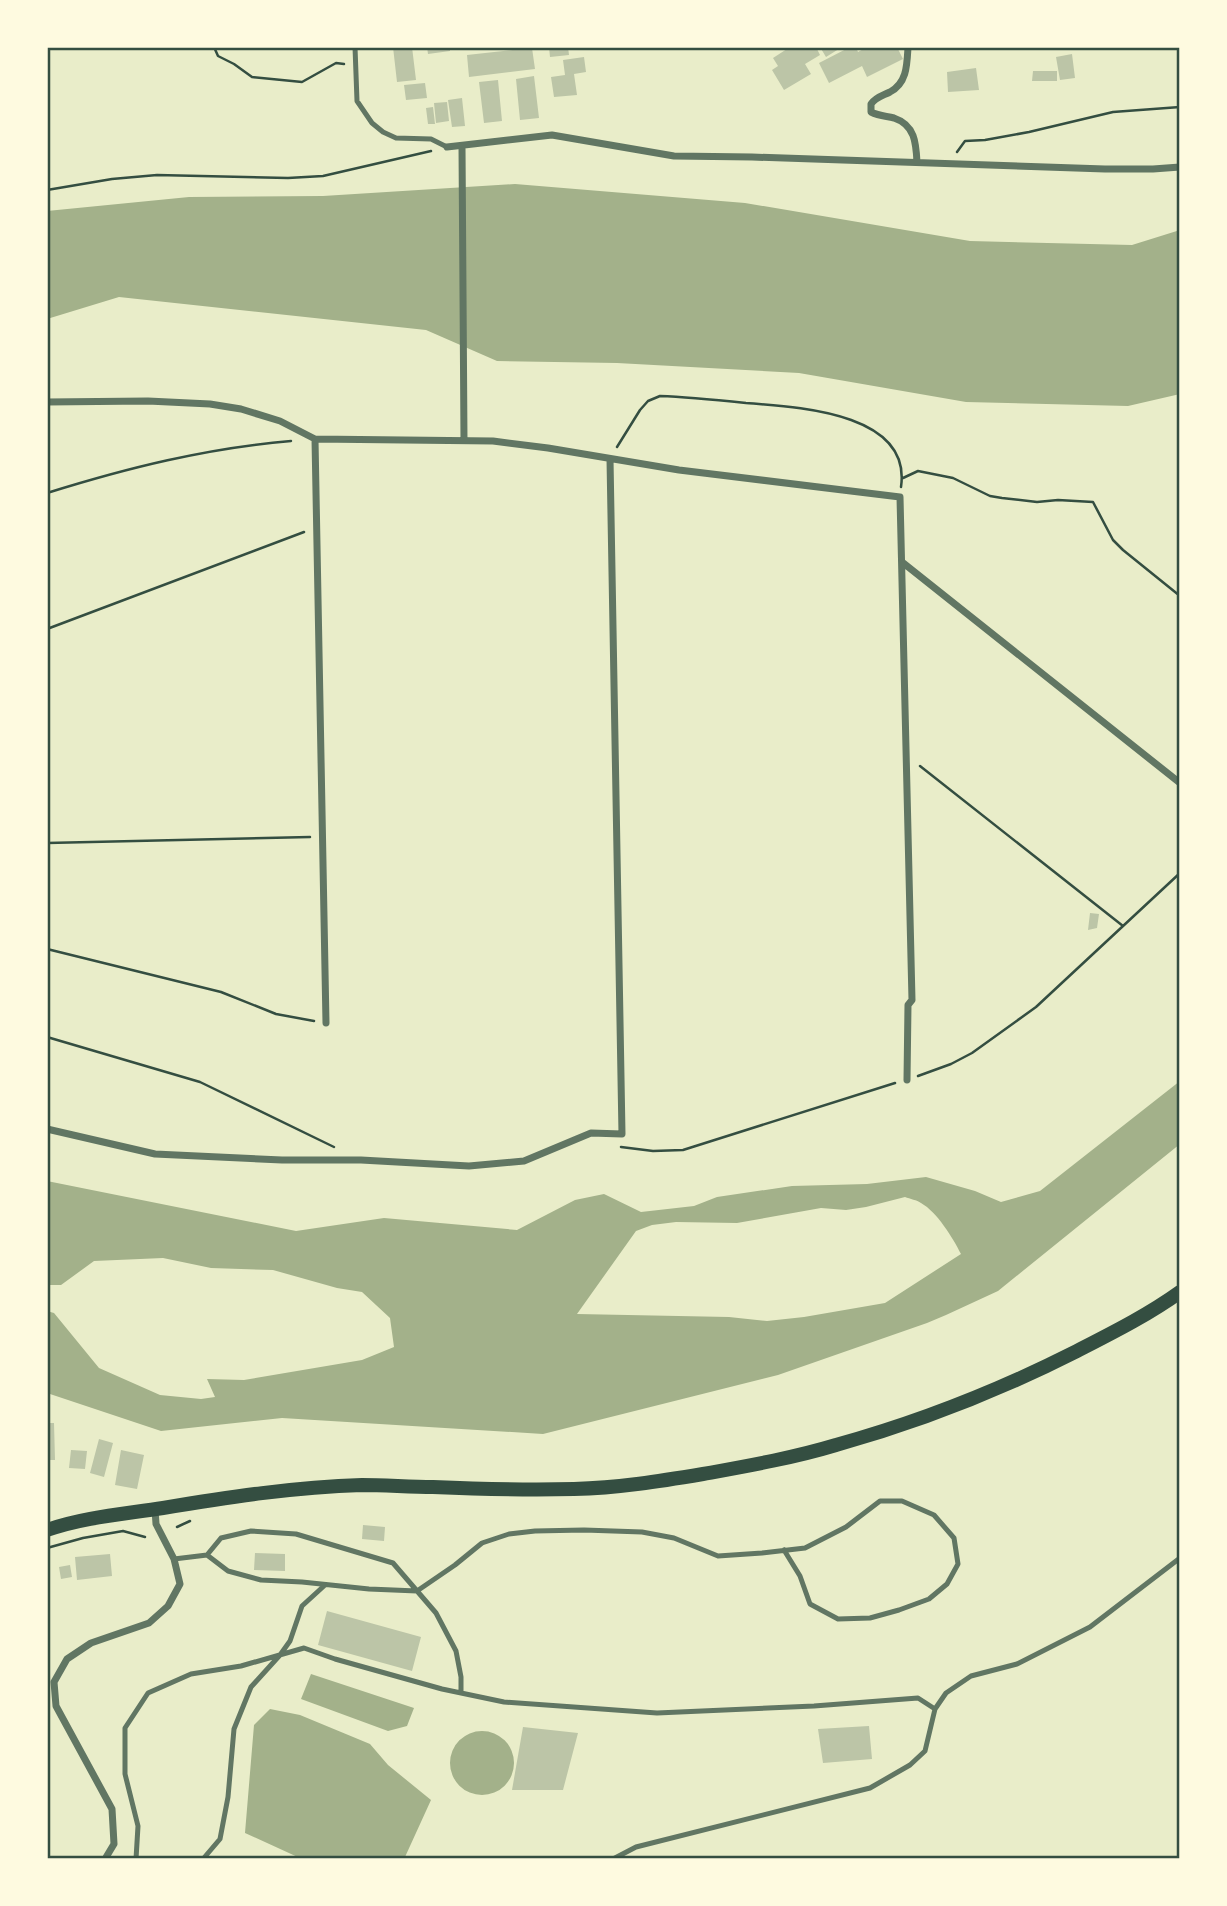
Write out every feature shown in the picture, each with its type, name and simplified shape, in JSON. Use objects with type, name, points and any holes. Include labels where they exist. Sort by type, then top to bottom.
[{"type":"main road","points":[[47,1530],[87,1520],[259,1493],[352,1486],[578,1489],[649,1483],[740,1467],[835,1446],[978,1396],[1098,1340],[1162,1305],[1180,1292]]},
{"type":"street","points":[[908,47],[905,75],[900,85],[876,99],[871,104],[871,112],[903,122],[911,128],[917,162]]},
{"type":"street","points":[[447,147],[462,150],[552,135],[674,156],[1105,169],[1180,167]]},
{"type":"street","points":[[462,150],[464,440]]},
{"type":"street","points":[[47,402],[148,401],[211,404],[241,409],[279,421],[315,439],[493,441],[679,470],[900,497],[912,1000],[908,1005],[907,1080]]},
{"type":"street","points":[[315,439],[326,1023]]},
{"type":"street","points":[[47,1129],[155,1154],[469,1166],[524,1161],[591,1133],[622,1134],[610,459]]},
{"type":"street","points":[[902,562],[1180,783]]},
{"type":"street","points":[[105,1859],[114,1844],[112,1808],[56,1706],[54,1682],[67,1659],[83,1648],[149,1623],[168,1606],[180,1584],[174,1559],[156,1524],[155,1509]]},
{"type":"lane","points":[[355,47],[357,101],[372,123],[396,138],[432,139],[447,147]]},
{"type":"lane","points":[[174,1559],[207,1555],[228,1571],[261,1580],[417,1591],[482,1543],[509,1534],[584,1530],[642,1532],[674,1538],[718,1556],[805,1548],[846,1527],[880,1502],[902,1501],[934,1515],[954,1538],[958,1564],[947,1584],[929,1599],[870,1618],[838,1619],[810,1604],[800,1576],[784,1550]]},
{"type":"lane","points":[[207,1555],[220,1538],[251,1531],[296,1535],[393,1563],[436,1613],[456,1651],[461,1693]]},
{"type":"lane","points":[[614,1859],[636,1847],[870,1788],[911,1765],[925,1751],[935,1709],[946,1693],[971,1676],[1017,1664],[1090,1627],[1180,1558]]},
{"type":"lane","points":[[203,1859],[220,1839],[228,1797],[234,1729],[251,1687],[290,1641],[302,1606],[325,1585]]},
{"type":"lane","points":[[136,1859],[138,1826],[125,1774],[125,1728],[148,1693],[191,1674],[242,1666],[304,1648],[461,1693],[503,1702],[657,1713],[918,1698],[935,1709]]},
{"type":"path","points":[[214,47],[218,56],[253,77],[302,82],[336,63],[349,65],[356,72]]},
{"type":"path","points":[[949,163],[965,141],[1018,134],[1113,112],[1180,107]]},
{"type":"path","points":[[47,190],[112,179],[157,175],[288,178],[323,176],[447,147]]},
{"type":"path","points":[[610,459],[640,410],[648,401],[660,396],[793,406],[865,425],[889,443],[897,454],[902,478],[900,497]]},
{"type":"path","points":[[47,493],[175,458],[246,444],[315,439]]},
{"type":"path","points":[[902,478],[918,471],[953,478],[990,496],[1037,502],[1093,502],[1113,540],[1180,596]]},
{"type":"path","points":[[47,629],[317,527]]},
{"type":"path","points":[[906,755],[1123,926]]},
{"type":"path","points":[[47,843],[323,836]]},
{"type":"path","points":[[619,1147],[653,1151],[683,1150],[951,1064],[993,1039],[1036,1007],[1180,873]]},
{"type":"path","points":[[47,949],[221,992],[276,1014],[326,1023]]},
{"type":"path","points":[[47,1037],[200,1082],[338,1149]]},
{"type":"path","points":[[47,1548],[123,1531],[145,1537]]},
{"type":"shaded area","points":[[515,184],[745,203],[970,241],[1132,245],[1180,230],[1180,394],[1128,406],[966,402],[799,373],[617,363],[497,361],[426,330],[119,297],[47,319],[47,211],[189,197],[323,196]]},
{"type":"shaded area","points":[[1180,1081],[1180,1144],[998,1291],[927,1323],[778,1375],[543,1434],[282,1418],[161,1431],[47,1393],[47,1311],[54,1313],[99,1368],[160,1395],[201,1399],[215,1397],[207,1379],[244,1380],[362,1360],[394,1347],[390,1318],[362,1292],[337,1288],[273,1270],[211,1268],[163,1258],[94,1261],[61,1285],[47,1285],[47,1181],[296,1231],[384,1218],[517,1230],[575,1200],[604,1194],[641,1212],[694,1206],[717,1197],[792,1186],[867,1184],[926,1177],[975,1191],[1001,1202],[1040,1191]],"holes":[[[905,1197],[927,1207],[939,1219],[961,1254],[885,1303],[767,1321],[729,1317],[577,1314],[636,1231],[652,1225],[676,1222],[737,1223],[821,1208],[846,1210],[866,1207]]]},
{"type":"shaded area","points":[[311,1674],[414,1708],[407,1726],[388,1731],[301,1699]]},
{"type":"shaded area","points":[[270,1709],[300,1715],[370,1744],[388,1765],[431,1800],[405,1857],[302,1859],[245,1833],[254,1725]]},
{"type":"shaded area","points":[[482,1731],[500,1737],[508,1745],[514,1763],[508,1781],[500,1789],[482,1795],[464,1789],[456,1781],[450,1763],[456,1745],[464,1737]]},
{"type":"building","points":[[393,47],[412,47],[416,80],[397,82]]},
{"type":"building","points":[[427,47],[450,47],[450,51],[428,54]]},
{"type":"building","points":[[549,47],[568,47],[569,55],[550,57]]},
{"type":"building","points":[[790,47],[816,47],[820,55],[805,64],[811,74],[784,90],[772,70],[778,66],[773,58]]},
{"type":"building","points":[[820,47],[842,47],[826,57]]},
{"type":"building","points":[[850,47],[856,47],[858,52],[867,47],[897,47],[903,59],[867,77],[862,66],[829,83],[819,63]]},
{"type":"building","points":[[532,48],[535,69],[469,77],[467,55]]},
{"type":"building","points":[[1072,54],[1075,78],[1060,80],[1056,57]]},
{"type":"building","points":[[584,57],[586,72],[574,74],[577,95],[554,97],[551,77],[565,75],[563,60]]},
{"type":"building","points":[[976,68],[979,90],[948,92],[947,72]]},
{"type":"building","points":[[1033,71],[1057,71],[1057,81],[1032,81]]},
{"type":"building","points":[[534,76],[539,118],[520,120],[516,79]]},
{"type":"building","points":[[498,80],[502,121],[484,123],[479,82]]},
{"type":"building","points":[[425,83],[427,98],[406,100],[404,85]]},
{"type":"building","points":[[462,98],[465,126],[452,127],[448,100]]},
{"type":"building","points":[[447,102],[449,121],[436,123],[434,103]]},
{"type":"building","points":[[433,107],[435,124],[428,124],[426,108]]},
{"type":"building","points":[[1090,913],[1099,914],[1097,928],[1088,930]]},
{"type":"building","points":[[47,1423],[54,1423],[55,1460],[47,1460]]},
{"type":"building","points":[[99,1439],[113,1443],[104,1477],[90,1473]]},
{"type":"building","points":[[71,1450],[87,1451],[85,1469],[69,1468]]},
{"type":"building","points":[[121,1450],[144,1455],[137,1489],[115,1485]]},
{"type":"building","points":[[363,1525],[385,1527],[384,1541],[362,1539]]},
{"type":"building","points":[[255,1553],[285,1554],[285,1571],[254,1570]]},
{"type":"building","points":[[110,1554],[112,1576],[77,1580],[75,1557]]},
{"type":"building","points":[[70,1565],[72,1577],[61,1579],[59,1567]]},
{"type":"building","points":[[327,1611],[421,1637],[412,1671],[318,1645]]},
{"type":"building","points":[[869,1726],[872,1759],[823,1763],[818,1729]]},
{"type":"building","points":[[523,1727],[578,1733],[563,1790],[512,1790]]}]
